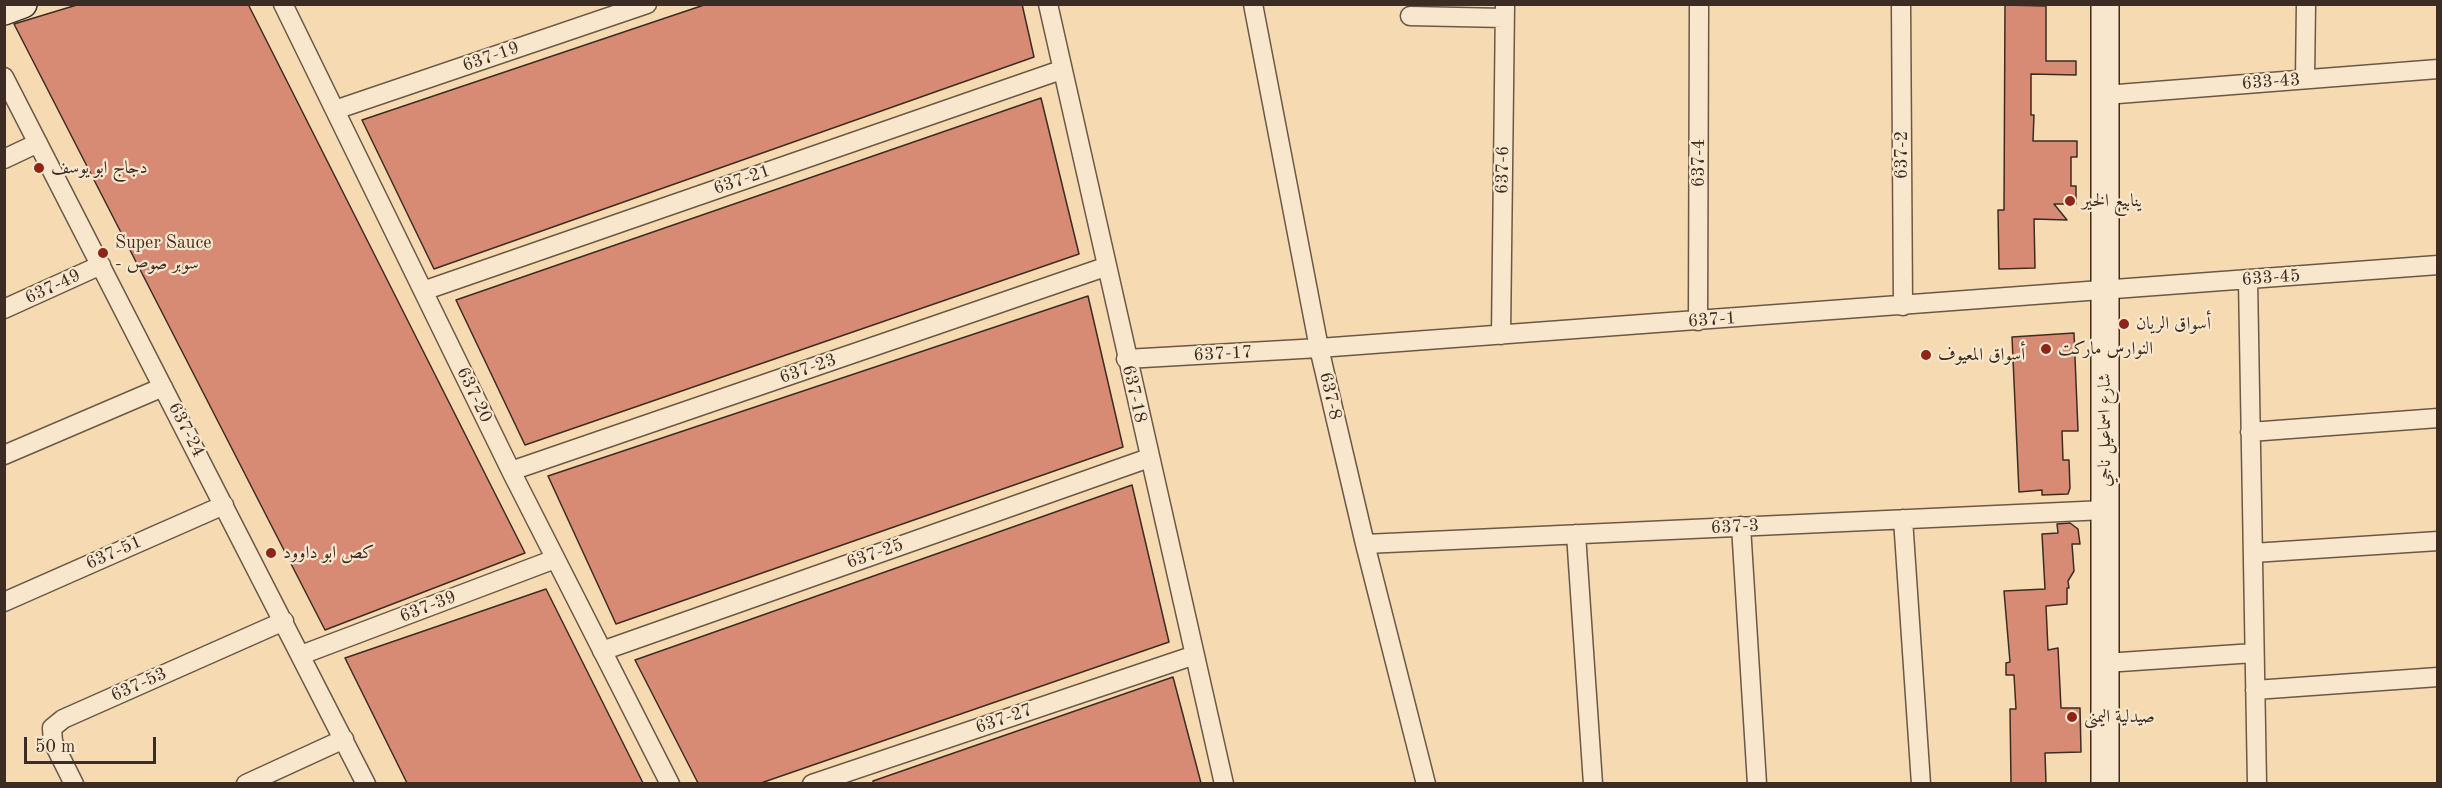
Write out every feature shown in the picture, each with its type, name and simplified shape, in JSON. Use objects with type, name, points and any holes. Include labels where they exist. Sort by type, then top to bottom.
[{"type":"street","points":[[4,11],[22,4]]},
{"type":"street","name":"637-20","points":[[283,4],[511,471],[670,783]]},
{"type":"street","name":"637-19","points":[[335,110],[646,4]]},
{"type":"street","name":"637-18","points":[[1047,4],[1224,783]]},
{"type":"street","name":"637-8","points":[[1253,4],[1319,348],[1365,544],[1426,783]]},
{"type":"street","name":"637-4","points":[[1698,321],[1699,4]]},
{"type":"street","name":"637-2","points":[[1901,4],[1903,306]]},
{"type":"street","name":"شارع اسماعيل ناجي","points":[[2105,4],[2105,783]]},
{"type":"street","points":[[2305,79],[2306,4]]},
{"type":"street","points":[[1410,16],[1505,11]]},
{"type":"street","name":"637-6","points":[[1501,335],[1505,11]]},
{"type":"street","name":"633-43","points":[[2105,95],[2438,69]]},
{"type":"street","name":"637-21","points":[[423,291],[1061,70]]},
{"type":"street","name":"637-24","points":[[4,77],[366,783]]},
{"type":"street","points":[[4,159],[38,143]]},
{"type":"street","name":"637-49","points":[[4,309],[101,265]]},
{"type":"street","name":"633-45","points":[[2105,291],[2438,265]]},
{"type":"street","name":"637-23","points":[[511,471],[1105,267]]},
{"type":"street","points":[[2248,280],[2257,783]]},
{"type":"street","name":"637-1","points":[[1319,348],[2105,291]]},
{"type":"street","name":"637-17","points":[[1126,359],[1319,348]]},
{"type":"street","points":[[4,455],[163,387]]},
{"type":"street","points":[[2250,432],[2438,418]]},
{"type":"street","name":"637-25","points":[[602,651],[1149,458]]},
{"type":"street","name":"637-51","points":[[4,602],[224,505]]},
{"type":"street","name":"637-3","points":[[1365,544],[2105,510]]},
{"type":"street","points":[[1903,519],[1921,783]]},
{"type":"street","points":[[1741,526],[1757,783]]},
{"type":"street","points":[[1576,534],[1593,783]]},
{"type":"street","points":[[2253,553],[2438,541]]},
{"type":"street","name":"637-39","points":[[301,655],[555,559]]},
{"type":"street","name":"637-53","points":[[74,783],[52,742],[52,728],[63,719],[284,621]]},
{"type":"street","points":[[2105,663],[2254,652]]},
{"type":"street","name":"637-27","points":[[812,783],[1195,655]]},
{"type":"street","points":[[2255,690],[2438,677]]},
{"type":"street","points":[[246,783],[344,739]]},
{"type":"building","points":[[80,4],[248,4],[525,553],[325,630],[14,24]]},
{"type":"building","points":[[707,4],[1022,4],[1034,57],[434,269],[362,120]]},
{"type":"building","points":[[2005,5],[2046,6],[2046,61],[2076,61],[2076,75],[2031,74],[2033,141],[2077,141],[2077,157],[2071,157],[2071,186],[2076,186],[2076,204],[2054,204],[2067,220],[2034,219],[2035,268],[1999,269],[1998,210],[2004,210]]},
{"type":"building","points":[[1041,98],[1079,254],[525,445],[456,300]]},
{"type":"building","points":[[1088,296],[1123,447],[616,624],[548,476]]},
{"type":"building","points":[[2074,333],[2078,431],[2062,431],[2063,460],[2069,460],[2070,488],[2068,494],[2042,495],[2042,490],[2019,492],[2012,337]]},
{"type":"building","points":[[1132,485],[1169,642],[761,783],[698,783],[635,660]]},
{"type":"building","points":[[2070,523],[2078,529],[2080,544],[2072,544],[2074,571],[2068,581],[2067,604],[2046,606],[2048,650],[2058,648],[2061,708],[2080,708],[2081,752],[2045,753],[2046,783],[2011,783],[2010,709],[2016,709],[2014,675],[2006,675],[2006,663],[2010,662],[2004,591],[2045,589],[2042,534],[2058,533],[2057,524]]},
{"type":"building","points":[[546,589],[643,783],[407,783],[345,658]]},
{"type":"building","points":[[1173,677],[1201,783],[873,783],[873,781]]},
{"type":"place","name":"دجاج ابو يوسف","points":[[39,168]]},
{"type":"place","name":"ينابيع الخير","points":[[2070,201]]},
{"type":"place","name":"Super Sauce - سوبر صوص","points":[[103,253]]},
{"type":"place","name":"أسواق الريان","points":[[2124,324]]},
{"type":"place","name":"النوارس ماركت","points":[[2046,349]]},
{"type":"place","name":"أسواق المعيوف","points":[[1926,355]]},
{"type":"place","name":"كص ابو داوود","points":[[271,553]]},
{"type":"place","name":"صيدلية اليمنى","points":[[2072,717]]}]
